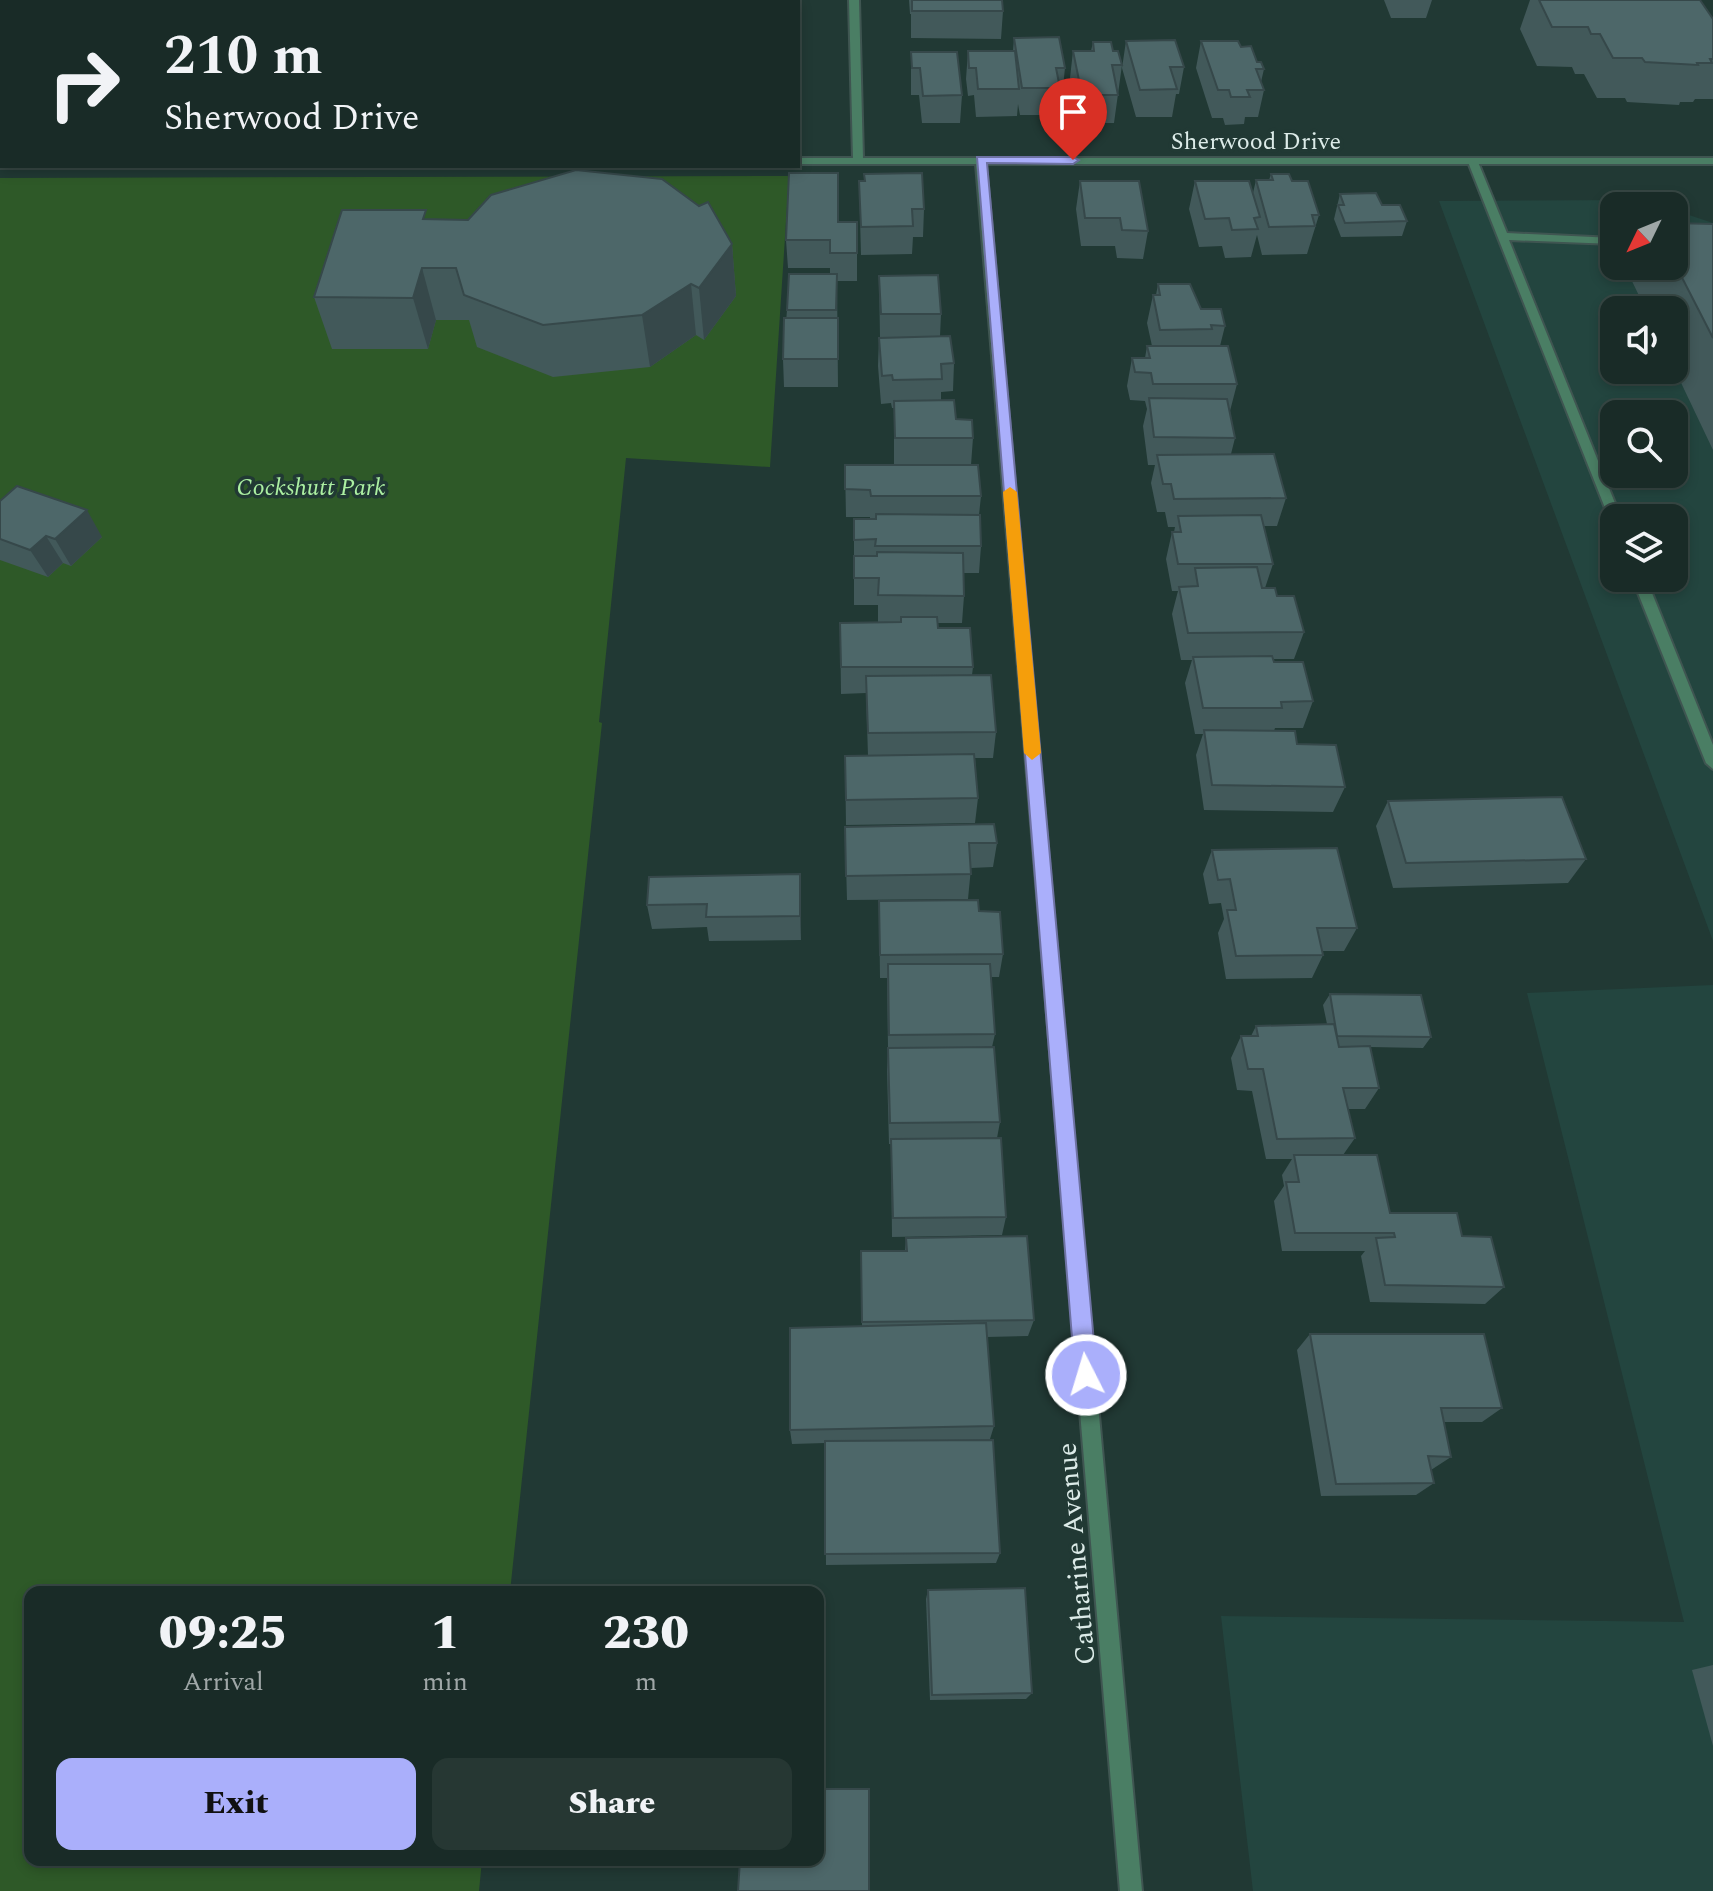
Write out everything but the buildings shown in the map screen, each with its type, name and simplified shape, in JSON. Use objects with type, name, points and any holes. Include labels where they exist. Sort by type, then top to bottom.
[{"type":"street","points":[[854,0],[858,161]]},
{"type":"street","name":"Catharine Avenue","points":[[981,160],[1131,1891]]},
{"type":"street","name":"Sherwood Drive","points":[[800,161],[1713,161]]},
{"type":"street","points":[[1473,162],[1609,504]]},
{"type":"street","points":[[1502,236],[1600,240]]},
{"type":"street","points":[[1645,592],[1713,763]]},
{"type":"shaded area","points":[[1600,200],[1600,280],[1688,280],[1688,215],[1713,223],[1713,941],[1439,201]]},
{"type":"shaded area","points":[[1713,985],[1713,1891],[1253,1891],[1221,1616],[1684,1622],[1527,993]]},
{"type":"green space","name":"Cockshutt Park","points":[[789,176],[770,467],[626,458],[599,722],[602,723],[511,1586],[24,1586],[24,1866],[481,1866],[479,1891],[0,1891],[0,178]]},
{"type":"slow traffic","points":[[1010,492],[1032,753]]},
{"type":"route","points":[[1073,160],[981,160],[1086,1375]]}]
